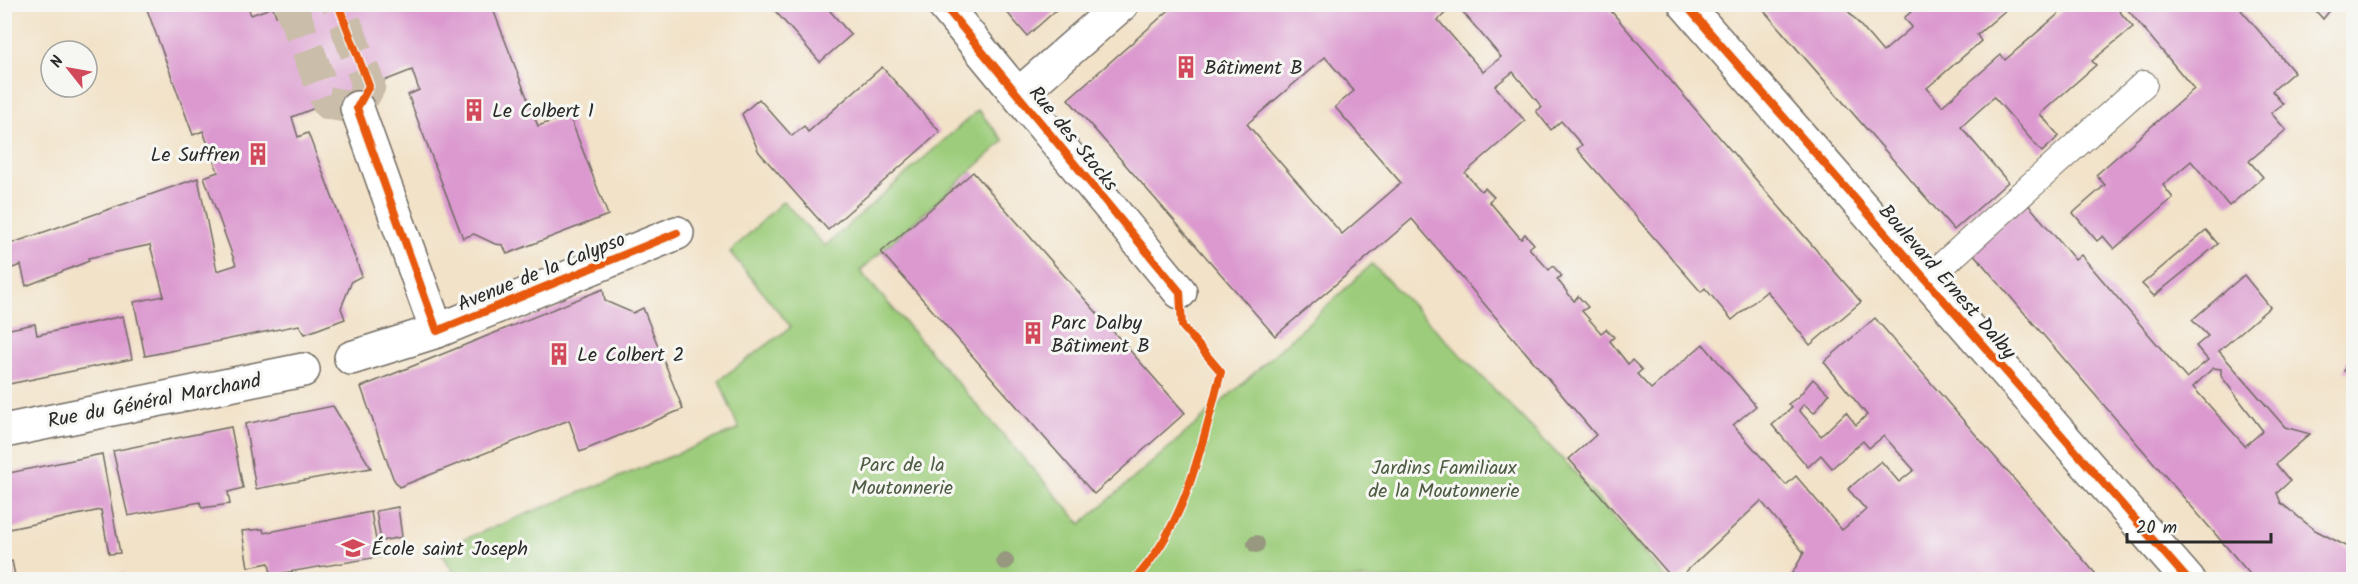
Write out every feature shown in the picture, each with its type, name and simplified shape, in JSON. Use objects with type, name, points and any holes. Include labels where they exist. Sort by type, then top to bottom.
[{"type":"street","name":"Rue des Stocks","points":[[943,4],[1180,292]]},
{"type":"street","name":"Rue des Stocks","points":[[1018,95],[1122,4]]},
{"type":"street","name":"Boulevard Ernest Dalby","points":[[1685,4],[2188,579]]},
{"type":"street","name":"Avenue de la Calypso","points":[[357,108],[437,332]]},
{"type":"street","name":"Avenue de la Calypso","points":[[351,358],[437,332],[677,232]]},
{"type":"street","name":"Rue du Général Marchand","points":[[4,431],[303,370]]},
{"type":"lane","points":[[1926,280],[2144,84]]},
{"type":"green space","points":[[978,110],[1004,141],[860,271],[1081,524],[1241,385],[1372,264],[1570,467],[1667,579],[458,579],[439,549],[739,429],[719,380],[791,327],[730,252],[783,201],[825,246]]},
{"type":"building","points":[[145,4],[247,4],[251,15],[273,7],[276,16],[305,4],[491,4],[538,126],[569,115],[608,215],[507,254],[503,245],[495,244],[474,234],[463,238],[408,95],[419,90],[412,70],[292,117],[298,137],[308,133],[362,276],[352,281],[341,308],[345,319],[305,334],[299,325],[145,356],[134,302],[164,296],[150,245],[88,258],[89,261],[26,286],[21,265],[4,271],[4,246],[198,178],[217,271],[236,265],[204,177],[218,172],[203,131],[193,135]]},
{"type":"building","points":[[769,4],[837,4],[830,11],[851,35],[820,62]]},
{"type":"building","points":[[1000,4],[1063,4],[1027,36]]},
{"type":"building","points":[[1176,4],[1455,4],[1438,20],[1483,72],[1501,57],[1456,4],[1605,4],[1861,302],[1810,345],[1767,291],[1732,320],[1705,288],[1701,292],[1577,149],[1582,145],[1561,121],[1551,130],[1536,111],[1542,107],[1513,72],[1495,86],[1525,121],[1465,173],[1481,191],[1485,188],[1494,197],[1489,201],[1521,239],[1525,234],[1534,244],[1529,248],[1549,270],[1553,266],[1562,276],[1557,279],[1574,301],[1578,296],[1588,307],[1582,311],[1601,333],[1606,329],[1614,337],[1610,341],[1628,364],[1632,360],[1642,370],[1637,374],[1651,389],[1703,344],[1756,406],[1733,425],[1786,485],[1796,476],[1842,530],[1866,510],[1848,489],[1881,461],[1899,482],[1914,470],[1884,436],[1869,448],[1863,441],[1832,468],[1821,455],[1808,467],[1772,425],[1792,408],[1788,404],[1798,397],[1813,379],[1829,394],[1814,413],[1804,404],[1799,410],[1821,436],[1846,412],[1856,425],[1867,415],[1824,362],[1875,318],[2101,580],[1788,580],[1804,553],[1761,501],[1677,580],[1674,580],[1569,459],[1596,435],[1412,219],[1275,336],[1068,99]],"holes":[[[1325,57],[1354,91],[1335,107],[1401,183],[1342,234],[1247,124]]]},
{"type":"building","points":[[1758,4],[1842,4],[1883,52],[1912,27],[1904,18],[1920,4],[2003,4],[2007,9],[1977,35],[1981,41],[1927,88],[1942,106],[2001,55],[2005,60],[2070,4],[2113,4],[2133,27],[2092,61],[2096,65],[2040,114],[2059,136],[2042,152],[1994,97],[1961,127],[2008,182],[1954,230]]},
{"type":"building","points":[[2123,4],[2236,4],[2294,72],[2272,91],[2283,104],[2271,113],[2286,130],[2249,161],[2263,177],[2229,206],[2191,161],[2163,185],[2173,198],[2114,249],[2103,236],[2097,241],[2073,213],[2105,185],[2096,175],[2194,89]]},
{"type":"building","points":[[2310,4],[2335,4],[2323,19]]},
{"type":"building","points":[[882,67],[940,132],[828,230],[759,152],[742,114],[759,99],[792,136],[804,126],[808,132]]},
{"type":"building","name":"Parc Dalby Bâtiment B","points":[[973,172],[1185,413],[1094,494],[881,252]]},
{"type":"building","points":[[2027,203],[2075,260],[2081,255],[2186,378],[2208,360],[2196,346],[2208,336],[2192,320],[2244,275],[2270,307],[2219,351],[2285,427],[2310,434],[2276,464],[2290,481],[2277,493],[2281,503],[2315,530],[2354,550],[2354,580],[2255,580],[1972,252]],"holes":[[[2213,368],[2221,369],[2221,376],[2263,431],[2245,446],[2193,387]]]},
{"type":"building","points":[[2206,230],[2218,244],[2154,296],[2142,284]]},
{"type":"building","name":"Le Colbert 2","points":[[603,289],[605,301],[633,313],[643,308],[683,409],[580,452],[569,420],[399,487],[393,478],[361,387]]},
{"type":"building","points":[[123,316],[132,359],[4,385],[4,330],[35,324],[37,335]]},
{"type":"building","points":[[2354,338],[2354,373],[2344,371]]},
{"type":"building","points":[[333,406],[371,468],[256,489],[245,424]]},
{"type":"building","points":[[231,427],[243,488],[228,492],[230,504],[202,508],[200,502],[128,516],[113,451]]},
{"type":"building","points":[[102,454],[120,553],[109,554],[101,510],[4,530],[4,474]]},
{"type":"building","points":[[398,507],[402,537],[381,541],[376,511]]},
{"type":"building","points":[[371,512],[379,557],[271,575],[269,563],[248,567],[242,531],[263,529],[264,533]]},
{"type":"building","points":[[12,561],[16,580],[4,580],[4,562]]},
{"type":"building","points":[[124,573],[125,580],[94,580],[94,578]]},
{"type":"tunnel","points":[[294,4],[292,9],[328,103],[357,108],[369,86],[338,4]]},
{"type":"cycle path","points":[[338,4],[369,86],[357,108],[437,331],[677,233]]},
{"type":"cycle path","points":[[943,4],[1180,292],[1182,326],[1221,372],[1199,455],[1180,509],[1152,558],[1134,580]]},
{"type":"cycle path","points":[[1685,4],[2188,580]]},
{"type":"place","name":"Bâtiment B","points":[[1186,67]]},
{"type":"place","name":"Le Colbert 1","points":[[474,110]]},
{"type":"place","name":"Le Suffren","points":[[258,154]]},
{"type":"place","name":"Parc Dalby Bâtiment B","points":[[1033,333]]},
{"type":"place","name":"Le Colbert 2","points":[[559,354]]},
{"type":"place","name":"École saint Joseph","points":[[353,548]]},
{"type":"park label","name":"Parc de la Moutonnerie","points":[[902,476]]},
{"type":"park label","name":"Jardins Familiaux de la Moutonnerie","points":[[1444,478]]}]
